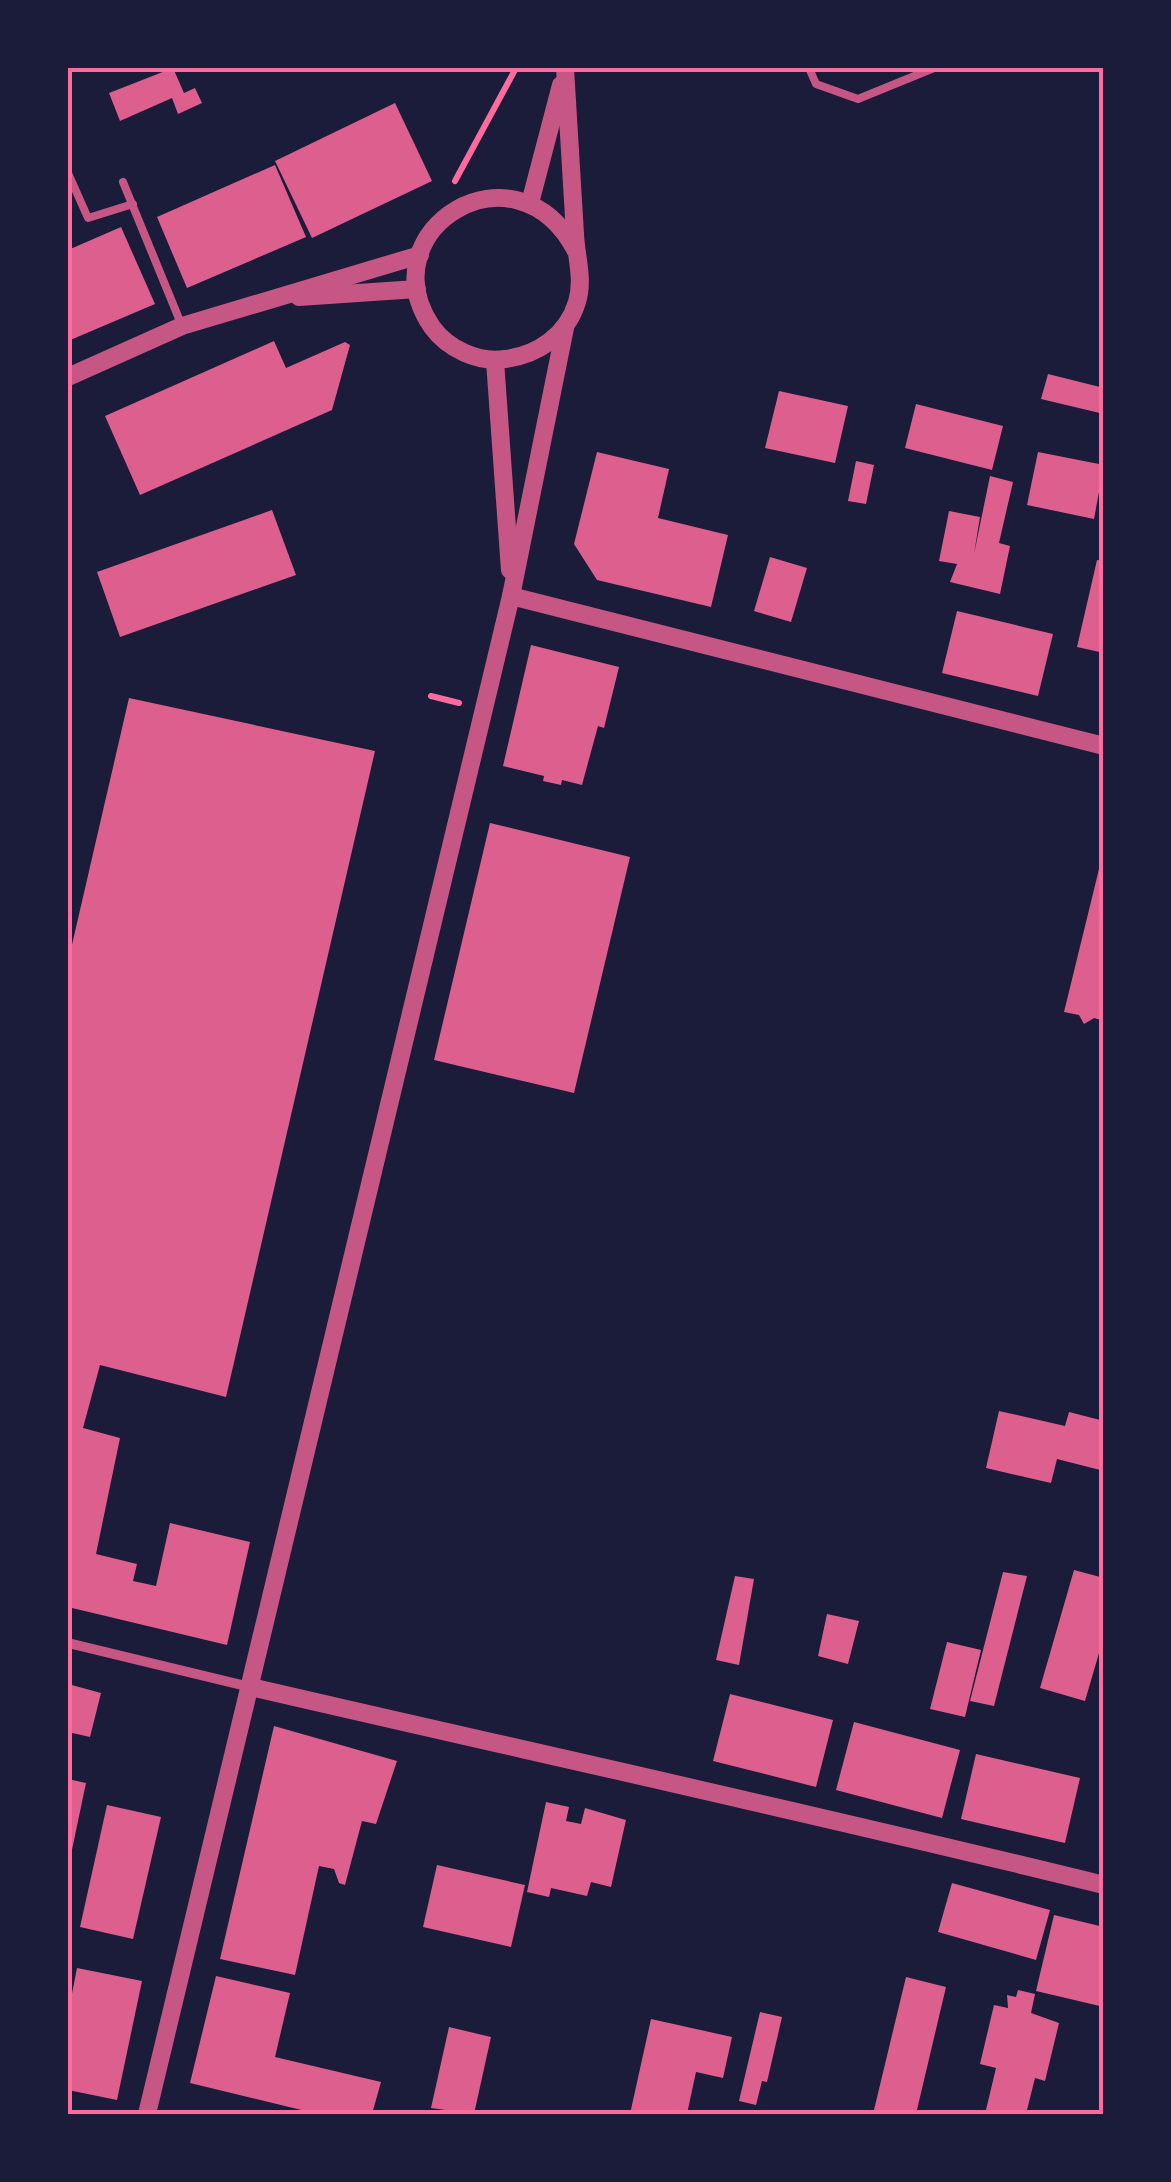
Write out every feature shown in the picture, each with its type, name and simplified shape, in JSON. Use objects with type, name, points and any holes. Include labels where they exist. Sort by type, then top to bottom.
[{"type":"street","points":[[530,203],[565,69]]},
{"type":"street","points":[[147,2114],[511,596],[565,328],[580,291],[565,69]]},
{"type":"street","points":[[565,328],[545,346],[521,357],[495,360],[472,356],[435,331],[417,289],[420,255],[436,225],[464,205],[496,197],[530,203],[566,231],[576,251]]},
{"type":"street","points":[[68,377],[182,326],[258,300],[420,255]]},
{"type":"street","points":[[258,300],[417,289]]},
{"type":"street","points":[[495,360],[506,472],[511,596]]},
{"type":"street","points":[[511,596],[1104,746]]},
{"type":"street","points":[[68,1642],[509,1748],[772,1803],[1104,1885]]},
{"type":"lane","points":[[810,68],[816,84],[858,99],[934,68]]},
{"type":"lane","points":[[68,174],[88,218],[132,204]]},
{"type":"lane","points":[[123,182],[182,326]]},
{"type":"path","points":[[455,182],[516,68]]},
{"type":"building","points":[[173,68],[184,93],[195,88],[202,103],[178,114],[172,98],[120,121],[109,93]]},
{"type":"building","points":[[395,103],[432,181],[312,238],[275,161]]},
{"type":"building","points":[[275,165],[306,237],[187,288],[157,217]]},
{"type":"building","points":[[121,227],[155,304],[68,341],[68,250]]},
{"type":"building","points":[[274,341],[286,368],[345,342],[350,345],[332,410],[140,495],[105,416]]},
{"type":"building","points":[[1048,374],[1104,388],[1104,414],[1041,399]]},
{"type":"building","points":[[779,391],[848,406],[835,463],[765,448]]},
{"type":"building","points":[[916,404],[1003,426],[992,470],[905,448]]},
{"type":"building","points":[[597,452],[669,469],[658,518],[728,535],[711,607],[597,580],[574,544]]},
{"type":"building","points":[[1038,452],[1104,465],[1094,519],[1027,505]]},
{"type":"building","points":[[856,461],[874,465],[866,504],[848,501]]},
{"type":"building","points":[[990,476],[1013,482],[999,543],[1010,546],[1000,594],[950,582],[957,564],[939,561],[949,511],[980,517],[974,554]]},
{"type":"building","points":[[272,510],[296,575],[120,637],[97,572]]},
{"type":"building","points":[[770,557],[807,568],[791,622],[754,611]]},
{"type":"building","points":[[1097,560],[1104,561],[1104,653],[1077,647]]},
{"type":"building","points":[[957,611],[1053,634],[1038,696],[942,673]]},
{"type":"building","points":[[531,645],[619,667],[604,728],[598,726],[582,785],[543,781],[544,776],[503,766]]},
{"type":"building","points":[[129,698],[375,751],[226,1397],[100,1365],[83,1428],[120,1438],[96,1554],[137,1564],[133,1581],[156,1586],[170,1523],[250,1542],[227,1645],[68,1607],[68,962]]},
{"type":"building","points":[[490,823],[630,857],[574,1093],[434,1060]]},
{"type":"building","points":[[1104,866],[1104,1021],[1094,1018],[1084,1024],[1079,1015],[1064,1012],[1099,869]]},
{"type":"building","points":[[999,1411],[1065,1426],[1069,1412],[1104,1421],[1104,1471],[1057,1459],[1051,1483],[986,1468]]},
{"type":"building","points":[[1074,1570],[1104,1578],[1104,1636],[1085,1701],[1040,1688]]},
{"type":"building","points":[[1003,1572],[1027,1576],[994,1706],[970,1701]]},
{"type":"building","points":[[735,1576],[754,1579],[739,1665],[716,1660]]},
{"type":"building","points":[[827,1614],[859,1621],[848,1664],[818,1656]]},
{"type":"building","points":[[947,1642],[981,1650],[965,1717],[930,1709]]},
{"type":"building","points":[[68,1684],[101,1693],[90,1737],[68,1732]]},
{"type":"building","points":[[730,1694],[833,1720],[816,1787],[713,1761]]},
{"type":"building","points":[[854,1722],[960,1750],[942,1818],[836,1790]]},
{"type":"building","points":[[274,1726],[397,1761],[376,1824],[362,1821],[345,1885],[339,1883],[334,1869],[319,1866],[295,1975],[220,1959]]},
{"type":"building","points":[[976,1754],[1080,1778],[1065,1843],[961,1819]]},
{"type":"building","points":[[68,1779],[86,1783],[69,1864],[68,1864]]},
{"type":"building","points":[[546,1802],[569,1807],[566,1821],[581,1824],[585,1808],[626,1820],[611,1887],[591,1882],[587,1896],[551,1888],[549,1897],[527,1892]]},
{"type":"building","points":[[107,1805],[161,1817],[133,1939],[80,1927]]},
{"type":"building","points":[[437,1865],[525,1885],[511,1947],[423,1927]]},
{"type":"building","points":[[952,1883],[1050,1910],[1036,1960],[938,1932]]},
{"type":"building","points":[[1054,1915],[1104,1927],[1104,2007],[1036,1991]]},
{"type":"building","points":[[77,1968],[142,1981],[117,2100],[68,2090],[68,2014]]},
{"type":"building","points":[[216,1976],[290,1993],[275,2057],[381,2082],[372,2114],[318,2114],[190,2083]]},
{"type":"building","points":[[906,1977],[946,1987],[916,2114],[873,2114]]},
{"type":"building","points":[[1018,1990],[1035,1994],[1031,2013],[1059,2023],[1045,2081],[1035,2078],[1026,2114],[985,2114],[996,2068],[980,2064],[994,2005],[1008,2008],[1007,1995],[1016,1997]]},
{"type":"building","points":[[760,2012],[782,2017],[767,2082],[762,2081],[756,2105],[739,2101]]},
{"type":"building","points":[[651,2019],[732,2037],[723,2078],[696,2072],[687,2114],[630,2114]]},
{"type":"building","points":[[449,2027],[491,2037],[474,2114],[431,2108]]}]
